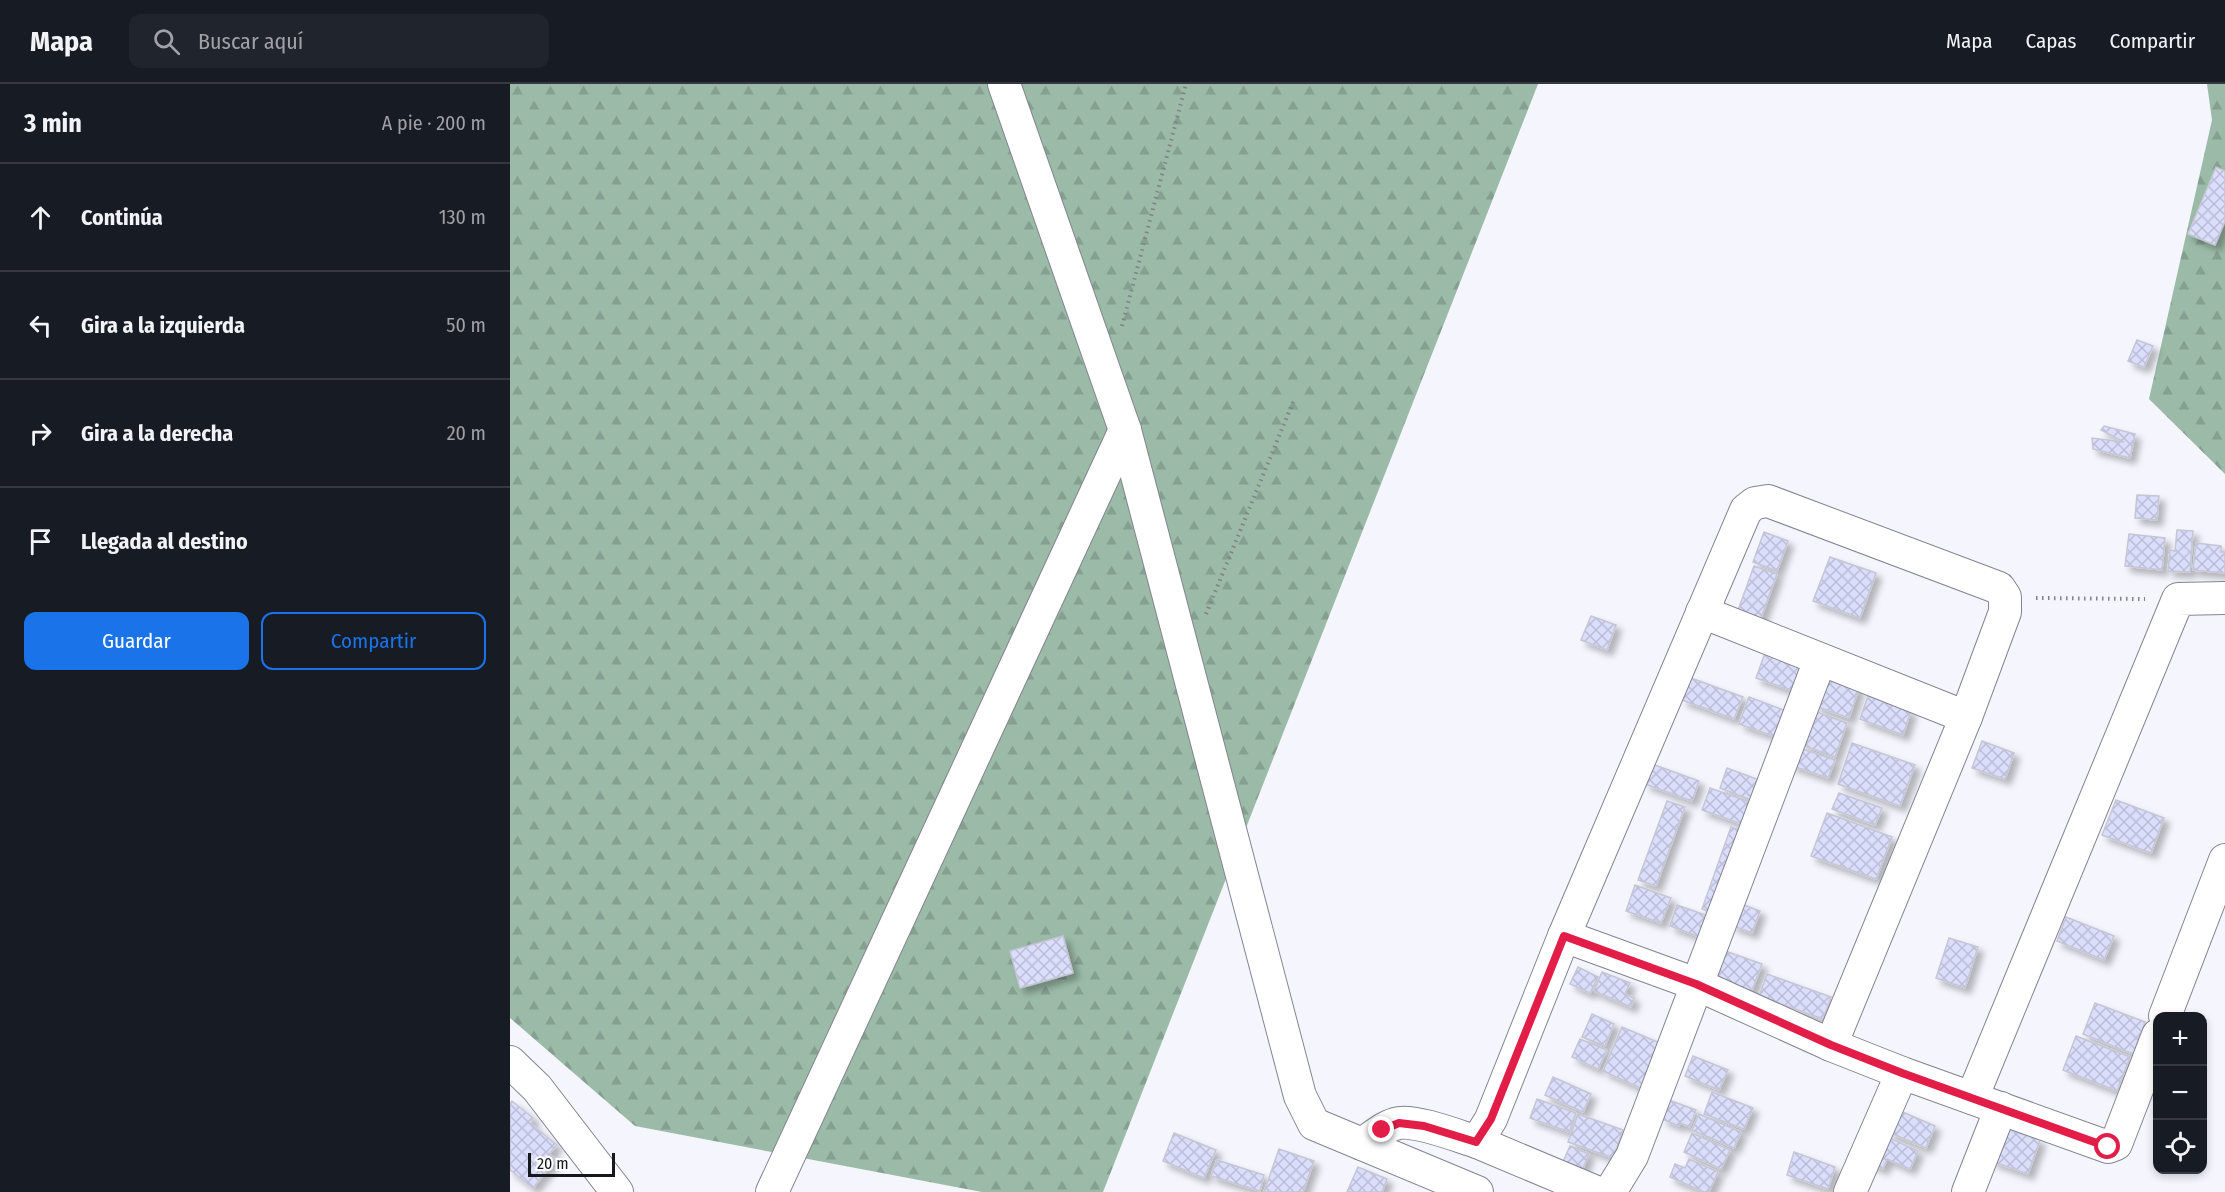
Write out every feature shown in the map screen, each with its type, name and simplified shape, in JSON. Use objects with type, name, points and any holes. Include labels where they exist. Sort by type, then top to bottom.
[{"type":"street","points":[[1004,84],[1125,430],[1300,1096],[1314,1124],[1477,1192]]},
{"type":"street","points":[[772,1192],[1125,430]]},
{"type":"street","points":[[1476,1142],[1491,1119],[1564,936],[1746,510],[1755,503],[1768,501],[1999,588],[2005,597],[2006,612],[1966,717],[1831,1045]]},
{"type":"street","points":[[1968,1192],[1986,1103],[2178,599],[2225,598]]},
{"type":"street","points":[[1702,612],[1966,717]]},
{"type":"street","points":[[1610,1192],[1632,1156],[1820,660]]},
{"type":"street","points":[[2167,1012],[2225,860]]},
{"type":"street","points":[[1564,936],[1696,984],[1831,1045],[1902,1073],[2108,1147],[2116,1144],[2153,1046]]},
{"type":"street","points":[[510,1062],[537,1088],[616,1192]]},
{"type":"street","points":[[1850,1192],[1902,1073]]},
{"type":"street","points":[[1362,1144],[1382,1130],[1399,1123],[1424,1126],[1476,1142],[1596,1192]]},
{"type":"path","points":[[1119,336],[1186,84]]},
{"type":"path","points":[[1203,621],[1293,402]]},
{"type":"path","points":[[2005,597],[2178,599]]},
{"type":"green space","points":[[510,84],[1538,84],[1103,1192],[982,1192],[635,1126],[510,1018]]},
{"type":"green space","points":[[2207,84],[2225,84],[2225,474],[2149,399],[2212,120]]},
{"type":"building","points":[[2216,167],[2225,171],[2225,221],[2215,245],[2188,234]]},
{"type":"building","points":[[2137,340],[2153,346],[2144,367],[2128,361]]},
{"type":"building","points":[[2104,426],[2135,434],[2130,458],[2093,449],[2092,438],[2124,442],[2101,430]]},
{"type":"building","points":[[2137,495],[2159,496],[2157,520],[2135,518]]},
{"type":"building","points":[[2177,530],[2193,531],[2190,572],[2168,571],[2170,550],[2175,551]]},
{"type":"building","points":[[1764,532],[1788,541],[1777,571],[1753,562]]},
{"type":"building","points":[[2129,534],[2165,538],[2162,570],[2125,566]]},
{"type":"building","points":[[2196,543],[2221,546],[2221,552],[2225,552],[2225,573],[2193,570]]},
{"type":"building","points":[[1830,557],[1876,573],[1860,618],[1813,601]]},
{"type":"building","points":[[1754,566],[1777,574],[1760,621],[1737,613]]},
{"type":"building","points":[[1591,616],[1616,625],[1607,650],[1581,640]]},
{"type":"building","points":[[1765,653],[1803,667],[1793,691],[1756,678]]},
{"type":"building","points":[[1826,676],[1859,688],[1849,718],[1815,706]]},
{"type":"building","points":[[1691,678],[1743,697],[1734,719],[1682,700]]},
{"type":"building","points":[[1868,696],[1911,711],[1903,735],[1860,719]]},
{"type":"building","points":[[1749,697],[1789,712],[1779,738],[1739,724]]},
{"type":"building","points":[[1814,711],[1847,723],[1835,757],[1802,745]]},
{"type":"building","points":[[1982,741],[2014,753],[2005,779],[1972,768]]},
{"type":"building","points":[[1852,743],[1915,765],[1900,806],[1838,784]]},
{"type":"building","points":[[1797,747],[1835,760],[1828,778],[1790,765]]},
{"type":"building","points":[[1652,764],[1699,781],[1692,801],[1645,784]]},
{"type":"building","points":[[1727,768],[1759,780],[1751,800],[1720,788]]},
{"type":"building","points":[[1710,788],[1750,802],[1742,824],[1702,810]]},
{"type":"building","points":[[1839,793],[1882,808],[1875,825],[1832,809]]},
{"type":"building","points":[[2116,800],[2164,818],[2151,853],[2102,835]]},
{"type":"building","points":[[1667,801],[1685,807],[1656,886],[1638,880]]},
{"type":"building","points":[[1827,813],[1892,837],[1876,879],[1811,856]]},
{"type":"building","points":[[1731,827],[1748,833],[1718,915],[1702,909]]},
{"type":"building","points":[[1635,885],[1671,898],[1661,923],[1626,911]]},
{"type":"building","points":[[1739,903],[1760,911],[1752,933],[1731,925]]},
{"type":"building","points":[[1677,905],[1711,917],[1703,938],[1670,926]]},
{"type":"building","points":[[2066,917],[2114,936],[2104,960],[2057,941]]},
{"type":"building","points":[[1063,936],[1073,973],[1020,988],[1010,951]]},
{"type":"building","points":[[1949,938],[1978,947],[1965,988],[1936,978]]},
{"type":"building","points":[[1717,948],[1762,964],[1751,993],[1706,977]]},
{"type":"building","points":[[1578,967],[1598,977],[1590,993],[1570,984]]},
{"type":"building","points":[[1602,972],[1630,983],[1625,994],[1634,998],[1631,1007],[1594,991]]},
{"type":"building","points":[[1767,974],[1831,997],[1823,1019],[1759,996]]},
{"type":"building","points":[[2095,1003],[2145,1022],[2133,1054],[2083,1034]]},
{"type":"building","points":[[1592,1014],[1614,1024],[1605,1046],[1582,1037]]},
{"type":"building","points":[[1622,1027],[1667,1046],[1647,1091],[1603,1071]]},
{"type":"building","points":[[2076,1036],[2130,1057],[2117,1091],[2063,1070]]},
{"type":"building","points":[[1580,1039],[1607,1050],[1598,1069],[1572,1057]]},
{"type":"building","points":[[1693,1056],[1728,1070],[1719,1090],[1685,1076]]},
{"type":"building","points":[[1553,1077],[1591,1094],[1583,1112],[1545,1095]]},
{"type":"building","points":[[1712,1092],[1753,1108],[1744,1129],[1704,1114]]},
{"type":"building","points":[[1537,1099],[1576,1113],[1569,1132],[1530,1118]]},
{"type":"building","points":[[1669,1100],[1696,1110],[1690,1127],[1680,1123],[1679,1126],[1662,1119]]},
{"type":"building","points":[[512,1101],[533,1118],[531,1124],[557,1145],[549,1154],[556,1159],[533,1188],[510,1170],[510,1104]]},
{"type":"building","points":[[1898,1110],[1935,1126],[1926,1148],[1888,1132]]},
{"type":"building","points":[[1578,1114],[1623,1130],[1613,1158],[1568,1142]]},
{"type":"building","points":[[1699,1114],[1741,1132],[1734,1148],[1692,1130]]},
{"type":"building","points":[[2004,1128],[2040,1140],[2028,1174],[1991,1161]]},
{"type":"building","points":[[1174,1133],[1216,1150],[1204,1178],[1163,1161]]},
{"type":"building","points":[[1692,1133],[1730,1150],[1721,1169],[1684,1152]]},
{"type":"building","points":[[1881,1134],[1918,1151],[1910,1169],[1887,1159],[1883,1169],[1868,1163]]},
{"type":"building","points":[[1570,1146],[1589,1154],[1581,1173],[1562,1164]]},
{"type":"building","points":[[1279,1149],[1314,1161],[1303,1192],[1264,1192]]},
{"type":"building","points":[[1794,1152],[1835,1167],[1828,1189],[1787,1175]]},
{"type":"building","points":[[1689,1159],[1718,1172],[1709,1192],[1670,1177],[1675,1164],[1685,1168]]},
{"type":"building","points":[[1217,1160],[1264,1175],[1260,1191],[1211,1176]]},
{"type":"building","points":[[1358,1167],[1387,1179],[1382,1192],[1347,1192]]},
{"type":"route","points":[[1382,1130],[1399,1123],[1424,1126],[1476,1142],[1491,1119],[1564,936],[1696,984],[1831,1045],[1902,1073],[2108,1147]]}]
